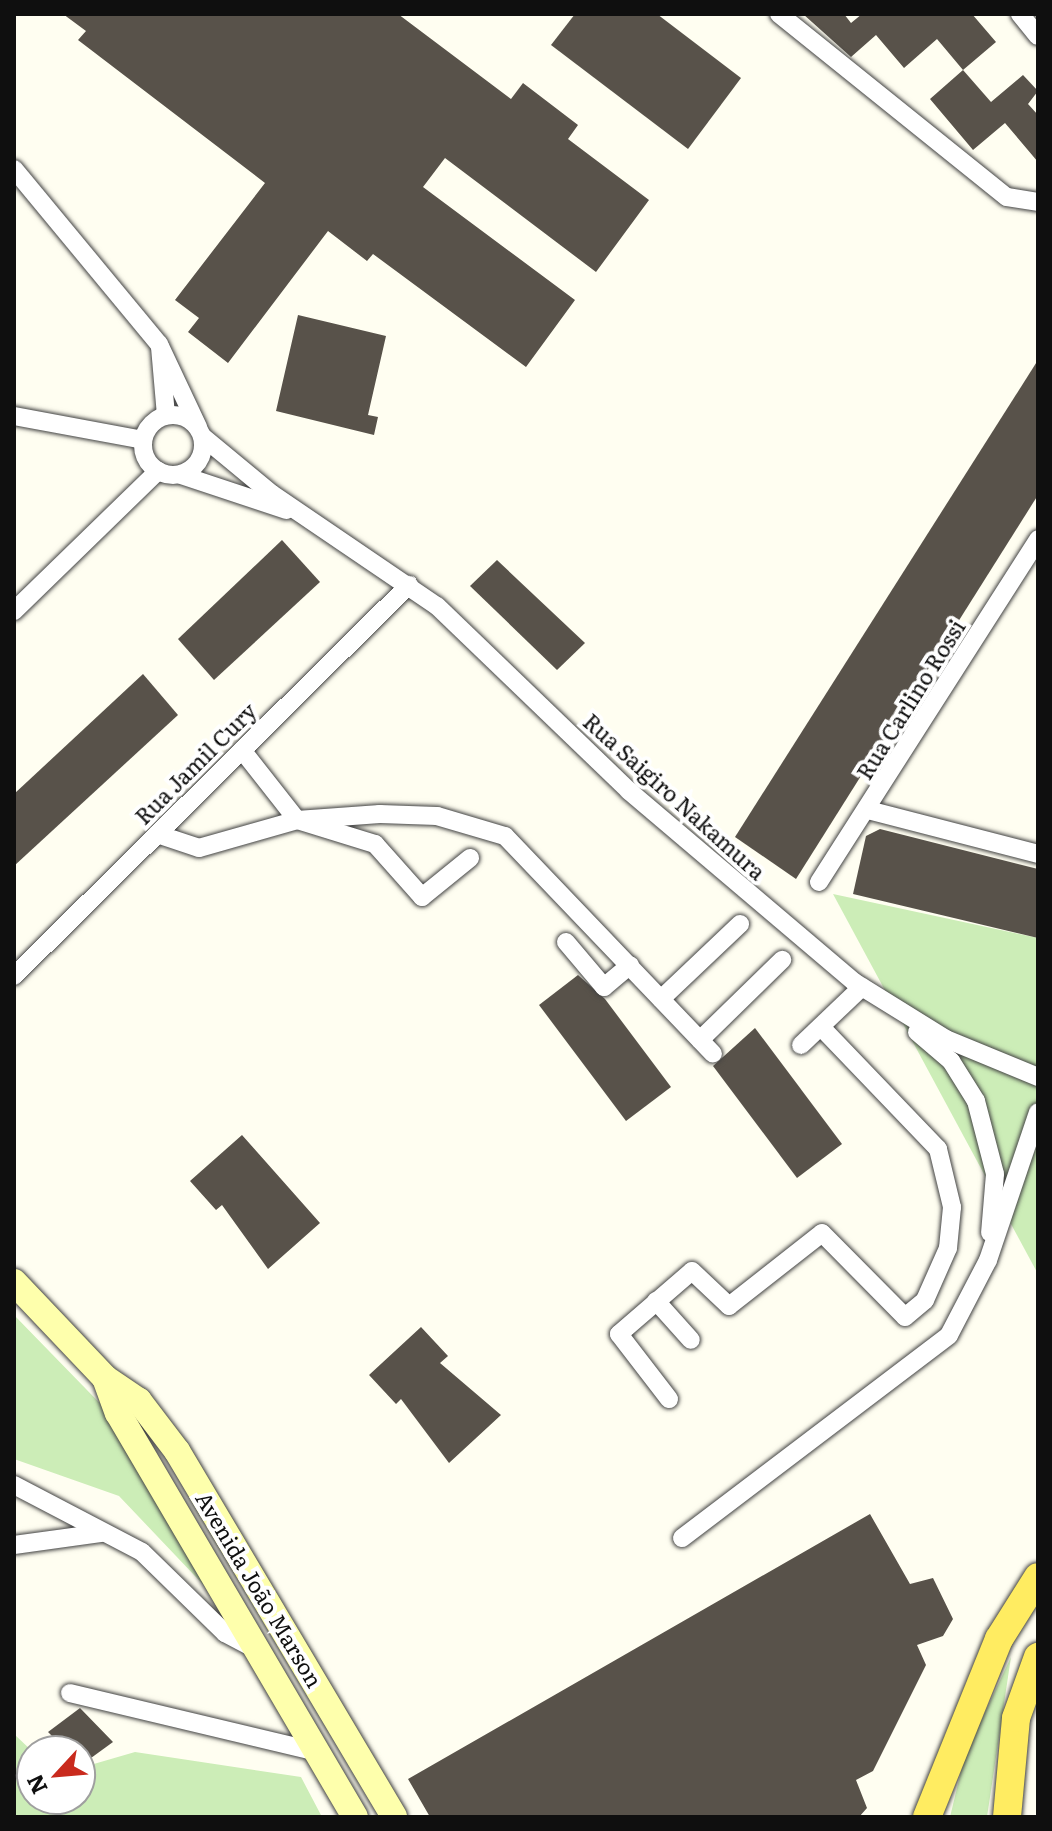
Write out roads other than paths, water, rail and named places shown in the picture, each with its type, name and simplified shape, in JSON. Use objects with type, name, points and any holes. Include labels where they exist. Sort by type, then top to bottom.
[{"type":"main road","name":"Avenida João Marson","points":[[14,1282],[105,1378],[139,1401],[203,1490],[394,1817]]},
{"type":"main road","name":"Avenida João Marson","points":[[105,1378],[118,1413],[355,1817]]},
{"type":"main road","points":[[927,1817],[999,1639],[1038,1577]]},
{"type":"main road","points":[[1007,1817],[1016,1718],[1038,1657]]},
{"type":"street","points":[[779,14],[1007,197],[1038,202]]},
{"type":"street","points":[[1020,14],[1038,36]]},
{"type":"street","name":"Rua Saigiro Nakamura","points":[[14,169],[159,344],[201,432],[303,516],[409,585],[629,791],[862,987],[946,1039],[1038,1077]]},
{"type":"street","points":[[143,440],[166,415],[159,344]]},
{"type":"street","points":[[158,471],[181,475],[200,461],[201,432],[166,415]]},
{"type":"street","points":[[14,416],[143,440]]},
{"type":"street","points":[[143,440],[158,471]]},
{"type":"street","points":[[14,611],[158,471]]},
{"type":"street","name":"Rua Saigiro Nakamura","points":[[181,475],[303,516]]},
{"type":"street","name":"Rua Carlino Rossi","points":[[819,882],[868,810],[1038,539]]},
{"type":"street","name":"Rua Jamil Cury","points":[[14,976],[409,585]]},
{"type":"street","points":[[242,750],[297,820],[375,844],[422,897],[470,858]]},
{"type":"street","points":[[868,810],[1038,854]]},
{"type":"street","points":[[157,834],[199,848],[297,820],[437,816],[505,836],[706,1047],[782,960]]},
{"type":"street","points":[[661,999],[740,924]]},
{"type":"street","points":[[566,942],[604,987],[630,965]]},
{"type":"street","points":[[801,1045],[862,987]]},
{"type":"street","points":[[883,1002],[951,1061],[976,1101],[995,1174],[988,1260]]},
{"type":"street","points":[[669,1399],[619,1340],[656,1301],[692,1271],[733,1305],[822,1233],[897,1313],[910,1316],[925,1300],[948,1248],[952,1207],[938,1149],[821,1027]]},
{"type":"street","points":[[682,1538],[949,1335],[988,1260],[1038,1112]]},
{"type":"street","points":[[656,1301],[691,1340]]},
{"type":"street","name":"Avenida João Marson","points":[[14,1485],[142,1552],[225,1633],[259,1652]]},
{"type":"street","points":[[14,1545],[102,1533]]},
{"type":"street","points":[[70,1693],[317,1752]]}]
